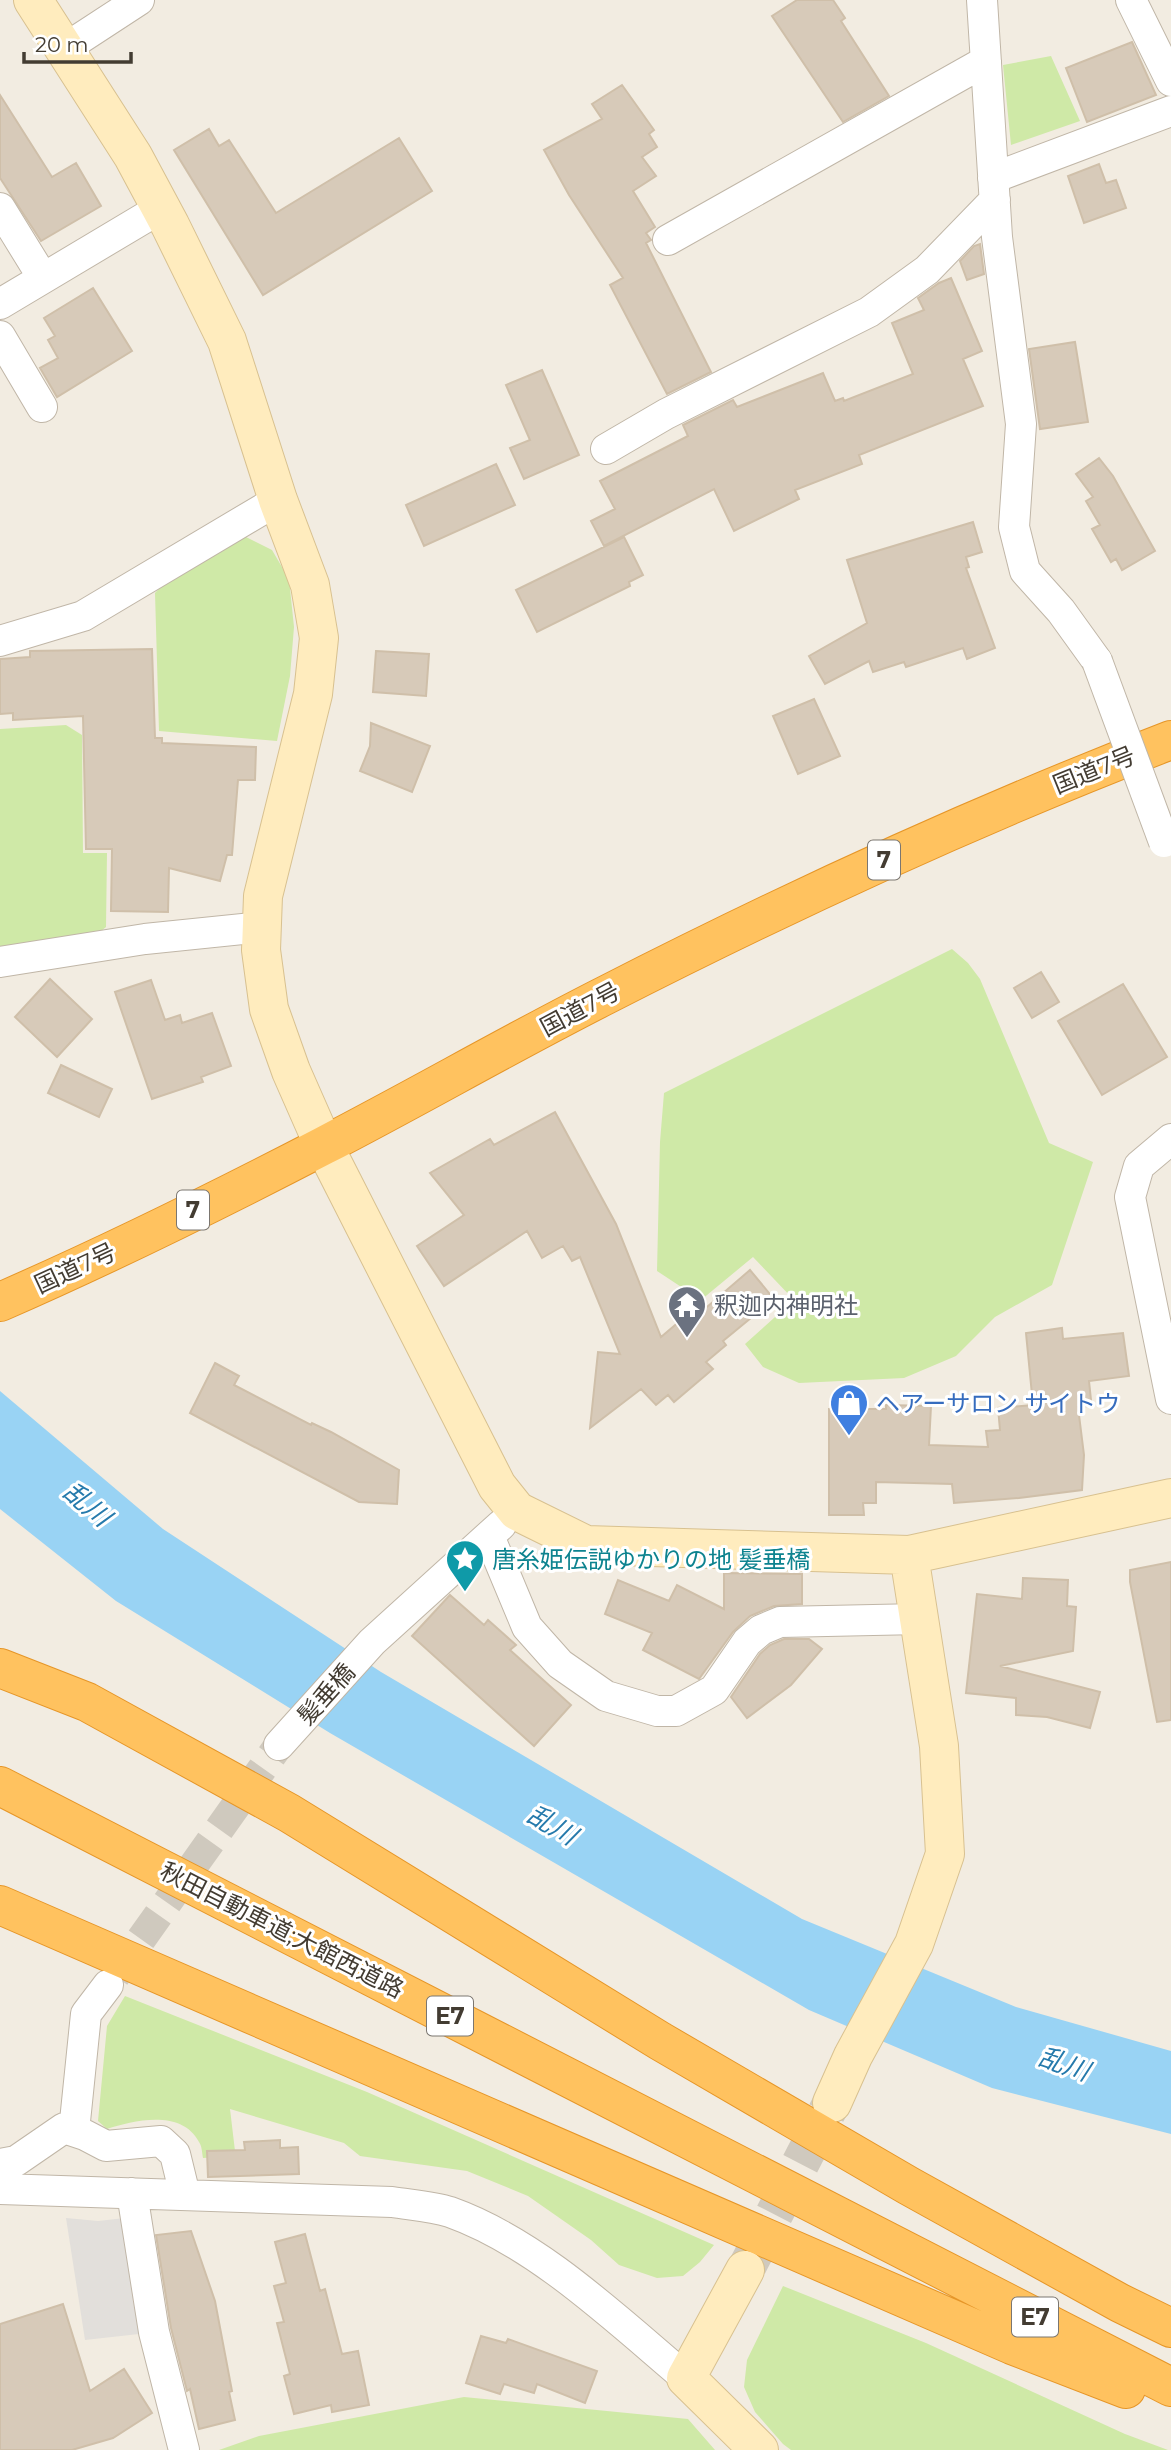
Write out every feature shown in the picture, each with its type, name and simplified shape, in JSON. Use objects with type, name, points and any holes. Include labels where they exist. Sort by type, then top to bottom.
[{"type":"highway","name":"国道7号","points":[[0,1302],[62,1275],[324,1146],[604,996],[804,897],[971,821],[1171,740]]},
{"type":"highway","points":[[0,1668],[87,1702],[289,1812],[637,2027],[909,2186],[1171,2328]]},
{"type":"highway","name":"秋田自動車道;大館西道路","points":[[0,1786],[1171,2387]]},
{"type":"highway","points":[[0,1905],[1012,2345],[1171,2406]]},
{"type":"highway","name":"秋田自動車道;大館西道路","points":[[900,2246],[1171,2365]]},
{"type":"street","points":[[33,0],[134,156],[227,341],[278,500],[310,585],[320,638],[313,694],[262,896],[261,950],[269,1009],[291,1071],[324,1146],[497,1486],[517,1511],[586,1545],[909,1555],[1171,1498]]},
{"type":"street","points":[[64,49],[139,0]]},
{"type":"street","points":[[982,0],[997,237],[1021,424],[1014,527],[1026,571],[1061,611],[1097,661],[1167,848]]},
{"type":"street","points":[[1131,0],[1171,81]]},
{"type":"street","points":[[668,240],[986,61]]},
{"type":"street","points":[[606,449],[666,414],[869,312],[927,270],[994,189],[1171,111]]},
{"type":"street","points":[[0,208],[43,278]]},
{"type":"street","points":[[0,304],[161,208]]},
{"type":"street","points":[[0,337],[42,407]]},
{"type":"street","points":[[0,641],[83,616],[278,500]]},
{"type":"street","points":[[0,962],[145,939],[262,927]]},
{"type":"street","points":[[1171,1139],[1139,1166],[1130,1197],[1171,1399]]},
{"type":"street","name":"髪垂橋","points":[[279,1745],[372,1642],[517,1511]]},
{"type":"street","points":[[489,1536],[527,1627],[560,1664],[606,1696],[657,1712],[676,1711],[714,1690],[747,1642],[761,1630],[780,1622],[920,1619]]},
{"type":"street","points":[[832,2103],[853,2056],[914,1944],[944,1854],[939,1746],[909,1555]]},
{"type":"street","points":[[74,2131],[86,2014],[108,1985]]},
{"type":"street","points":[[0,2164],[16,2161],[64,2128],[106,2146],[161,2141],[175,2154],[185,2195]]},
{"type":"street","points":[[0,2189],[392,2202],[448,2212],[505,2237],[588,2295],[686,2378],[759,2450]]},
{"type":"street","points":[[132,2193],[154,2332],[184,2450]]},
{"type":"street","points":[[686,2378],[745,2270]]},
{"type":"green space","points":[[1051,56],[1080,121],[1011,145],[1003,65]]},
{"type":"green space","points":[[242,535],[272,550],[289,579],[294,627],[290,676],[277,741],[159,731],[155,593],[174,573]]},
{"type":"green space","points":[[66,725],[82,735],[83,853],[107,853],[106,927],[95,936],[0,951],[0,729]]},
{"type":"green space","points":[[952,949],[968,963],[980,979],[1049,1143],[1093,1162],[1052,1285],[995,1317],[956,1356],[904,1378],[799,1383],[763,1367],[745,1344],[794,1300],[753,1257],[701,1300],[657,1271],[664,1093]]},
{"type":"green space","points":[[125,1996],[367,2092],[714,2245],[700,2262],[683,2276],[657,2278],[619,2265],[591,2240],[528,2196],[467,2171],[360,2156],[344,2143],[230,2109],[235,2151],[218,2150],[218,2157],[203,2158],[200,2144],[191,2132],[170,2121],[143,2120],[107,2129],[98,2121],[107,2026]]},
{"type":"green space","points":[[783,2286],[926,2343],[1125,2434],[1168,2450],[791,2450],[755,2412],[744,2387],[747,2360]]},
{"type":"green space","points":[[464,2397],[688,2419],[715,2450],[219,2450],[259,2436]]},
{"type":"shaded area","points":[[66,2218],[98,2221],[125,2218],[139,2334],[85,2340]]},
{"type":"water","name":"乱川","points":[[0,1391],[163,1529],[381,1672],[802,1919],[1016,2007],[1171,2051],[1171,2134],[992,2088],[809,2010],[330,1733],[116,1601],[0,1509]]},
{"type":"building","points":[[797,0],[833,0],[845,18],[841,21],[889,96],[843,122],[772,16]]},
{"type":"building","points":[[1132,42],[1156,95],[1087,122],[1066,68]]},
{"type":"building","points":[[622,85],[654,130],[649,134],[657,147],[642,157],[656,176],[633,191],[655,227],[646,233],[651,240],[646,243],[711,372],[667,394],[610,285],[623,278],[569,195],[544,150],[602,119],[592,104]]},
{"type":"building","points":[[0,95],[52,177],[76,163],[101,206],[41,241],[0,178]]},
{"type":"building","points":[[209,129],[219,146],[229,140],[276,213],[399,138],[432,191],[263,295],[174,150]]},
{"type":"building","points":[[1099,164],[1106,183],[1116,180],[1126,208],[1084,223],[1068,176]]},
{"type":"building","points":[[980,244],[984,274],[967,280],[960,261],[974,246]]},
{"type":"building","points":[[951,278],[982,351],[963,359],[983,406],[859,455],[862,464],[795,490],[799,499],[734,531],[714,489],[604,546],[591,521],[615,509],[600,481],[688,436],[683,425],[733,400],[737,407],[823,373],[835,401],[843,398],[844,401],[913,374],[892,323],[924,310],[918,298]]},
{"type":"building","points":[[93,288],[132,351],[57,397],[40,368],[58,358],[48,340],[55,336],[44,318]]},
{"type":"building","points":[[1075,342],[1088,422],[1040,429],[1029,349]]},
{"type":"building","points":[[542,370],[579,455],[524,479],[510,448],[530,440],[506,385]]},
{"type":"building","points":[[1099,458],[1113,476],[1155,551],[1122,570],[1116,559],[1111,562],[1092,529],[1100,525],[1086,501],[1093,497],[1076,474]]},
{"type":"building","points":[[496,464],[515,505],[424,546],[406,505]]},
{"type":"building","points":[[973,522],[982,552],[966,557],[969,567],[966,568],[995,648],[967,659],[963,648],[906,667],[904,662],[873,672],[869,661],[825,684],[809,656],[867,623],[847,560]]},
{"type":"building","points":[[624,537],[643,575],[629,582],[630,586],[537,632],[516,590]]},
{"type":"building","points":[[152,649],[155,738],[162,738],[162,743],[256,747],[255,780],[238,780],[232,855],[227,855],[220,881],[169,868],[168,912],[111,911],[112,849],[86,849],[83,716],[13,720],[13,713],[0,714],[0,659],[30,657],[30,651]]},
{"type":"building","points":[[376,651],[429,654],[426,696],[373,692]]},
{"type":"building","points":[[814,699],[840,756],[798,774],[773,716]]},
{"type":"building","points":[[371,723],[430,746],[412,792],[360,771],[370,746]]},
{"type":"building","points":[[1041,972],[1059,1002],[1032,1018],[1014,988]]},
{"type":"building","points":[[50,979],[92,1019],[57,1057],[15,1017]]},
{"type":"building","points":[[151,980],[165,1020],[180,1015],[182,1023],[212,1013],[231,1066],[201,1077],[203,1082],[152,1099],[115,992]]},
{"type":"building","points":[[1123,984],[1167,1057],[1102,1095],[1058,1021]]},
{"type":"building","points":[[61,1065],[112,1089],[99,1117],[48,1093]]},
{"type":"building","points":[[555,1112],[616,1224],[661,1337],[688,1314],[693,1319],[750,1270],[774,1299],[723,1341],[726,1345],[706,1362],[713,1369],[674,1402],[668,1395],[656,1405],[641,1389],[590,1428],[598,1352],[620,1354],[580,1257],[572,1261],[563,1246],[542,1258],[527,1231],[444,1286],[417,1246],[464,1215],[430,1173],[490,1139],[494,1145]]},
{"type":"building","points":[[1062,1328],[1063,1339],[1123,1333],[1129,1376],[1089,1381],[1091,1400],[1087,1400],[1087,1406],[1078,1407],[1084,1455],[1082,1490],[954,1503],[952,1484],[876,1482],[876,1503],[863,1503],[864,1515],[829,1515],[829,1409],[886,1409],[886,1405],[931,1406],[929,1445],[988,1447],[986,1431],[1000,1430],[998,1408],[1033,1405],[1026,1333]]},
{"type":"building","points":[[215,1363],[239,1376],[234,1385],[311,1425],[312,1423],[331,1432],[399,1470],[397,1504],[359,1502],[190,1413]]},
{"type":"building","points":[[1171,1562],[1171,1720],[1157,1722],[1130,1570]]},
{"type":"building","points":[[724,1573],[802,1574],[802,1604],[774,1606],[750,1616],[733,1632],[699,1679],[643,1650],[652,1633],[605,1614],[618,1580],[669,1601],[677,1585],[724,1609]]},
{"type":"building","points":[[1023,1578],[1068,1580],[1067,1606],[1076,1607],[1073,1651],[1000,1666],[1100,1692],[1090,1728],[1047,1717],[1016,1715],[1016,1698],[966,1693],[977,1594],[1022,1599]]},
{"type":"building","points":[[450,1595],[484,1625],[488,1620],[516,1645],[510,1650],[571,1705],[534,1746],[412,1636]]},
{"type":"building","points":[[784,1639],[809,1639],[822,1649],[791,1685],[747,1718],[731,1697],[760,1654],[770,1645]]},
{"type":"building","points":[[280,2140],[280,2148],[298,2147],[299,2174],[208,2177],[207,2151],[245,2150],[244,2142]]},
{"type":"building","points":[[191,2231],[215,2301],[235,2420],[199,2429],[171,2328],[156,2235]]},
{"type":"building","points":[[305,2234],[320,2291],[325,2289],[342,2354],[358,2351],[369,2405],[332,2412],[331,2405],[294,2414],[284,2376],[290,2374],[277,2323],[284,2322],[274,2286],[286,2283],[275,2242]]},
{"type":"building","points":[[63,2304],[90,2391],[124,2369],[152,2413],[113,2438],[72,2450],[0,2450],[0,2324]]},
{"type":"building","points":[[481,2336],[506,2343],[508,2339],[597,2371],[585,2403],[537,2384],[534,2393],[504,2384],[500,2394],[466,2383]]},
{"type":"tunnel","points":[[115,1976],[279,1745]]},
{"type":"tunnel","points":[[748,2265],[831,2104]]},
{"type":"place","name":"釈迦内神明社","points":[[687,1339]]},
{"type":"place","name":"ヘアーサロン サイトウ","points":[[849,1437]]},
{"type":"place","name":"唐糸姫伝説ゆかりの地 髪垂橋","points":[[465,1593]]}]
